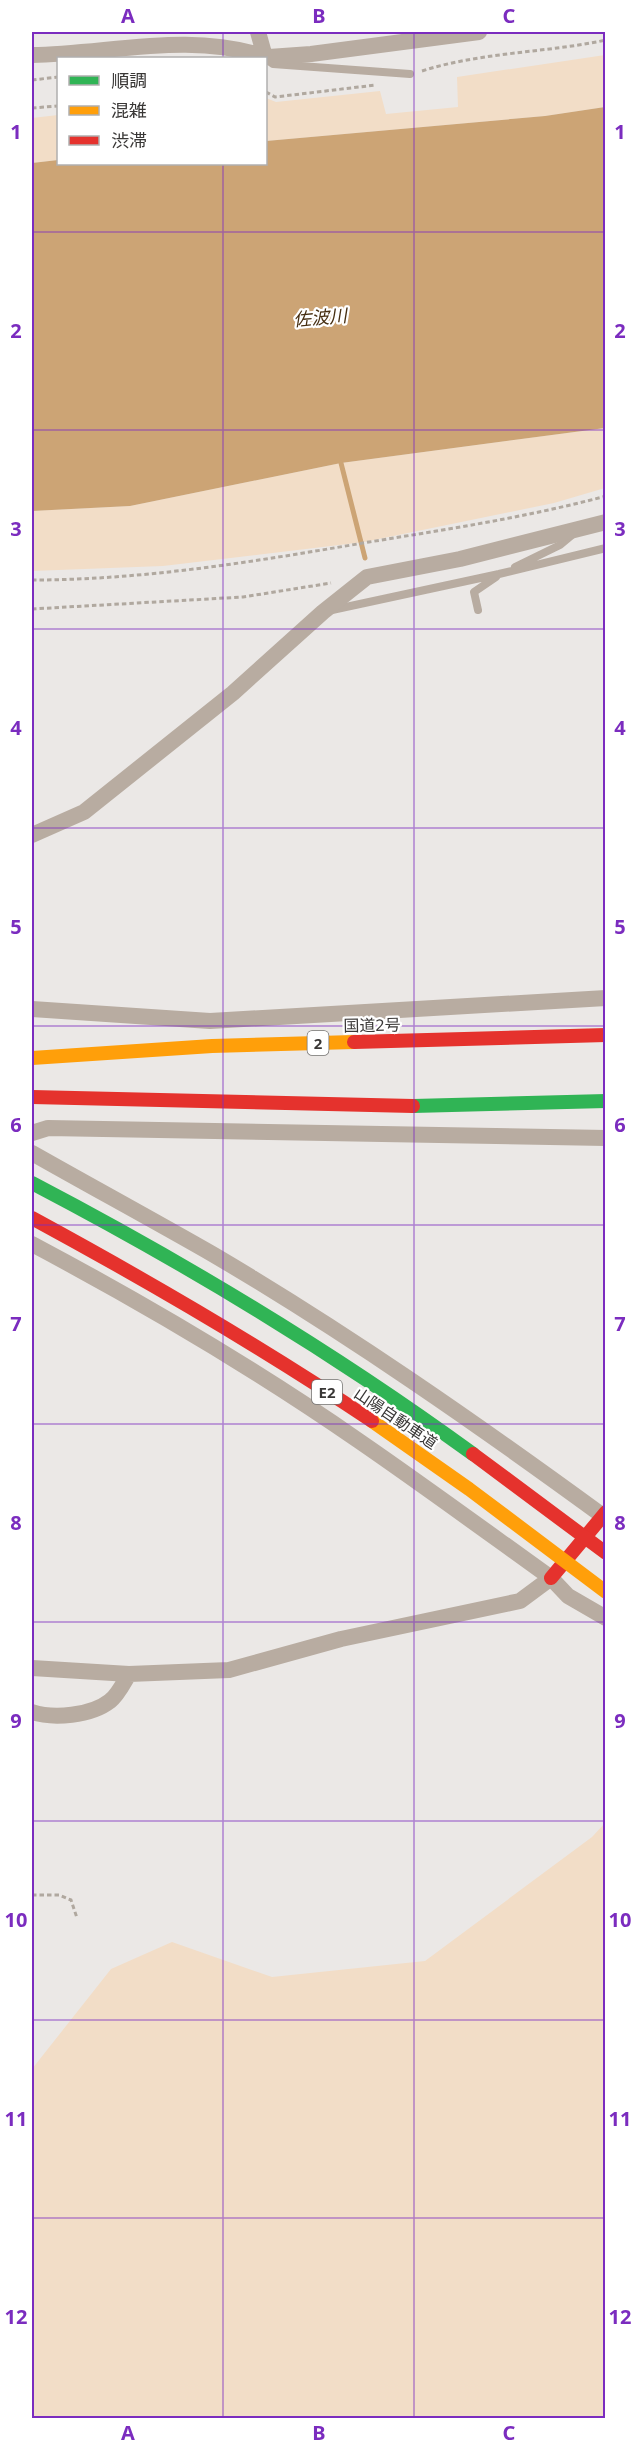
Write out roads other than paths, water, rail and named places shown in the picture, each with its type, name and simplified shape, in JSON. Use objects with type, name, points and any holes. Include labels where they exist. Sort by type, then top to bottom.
[{"type":"main road","name":"国道2号","points":[[32,1058],[212,1046],[606,1035]]},
{"type":"main road","points":[[32,1097],[395,1107],[606,1101]]},
{"type":"main road","name":"山陽自動車道","points":[[32,1183],[80,1207],[271,1318],[398,1401],[606,1552]]},
{"type":"main road","name":"山陽自動車道","points":[[32,1218],[225,1327],[382,1427],[533,1535],[606,1592]]},
{"type":"main road","points":[[551,1578],[604,1514]]},
{"type":"street","points":[[258,32],[260,57]]},
{"type":"street","points":[[267,57],[311,54],[479,32]]},
{"type":"street","points":[[32,55],[186,44],[221,46],[257,57]]},
{"type":"street","points":[[32,835],[84,812],[233,693],[323,612],[367,578],[460,559],[606,522]]},
{"type":"street","points":[[32,1009],[210,1021],[606,998]]},
{"type":"street","points":[[32,1132],[48,1128],[606,1138]]},
{"type":"street","points":[[32,1153],[215,1256],[381,1360],[604,1514]]},
{"type":"street","points":[[32,1244],[100,1280],[221,1353],[357,1440],[551,1578],[568,1596],[606,1618]]},
{"type":"street","points":[[32,1668],[129,1674],[229,1670],[341,1639],[520,1601],[551,1578]]},
{"type":"street","points":[[34,1715],[66,1714],[91,1710],[110,1701],[129,1674]]},
{"type":"lane","points":[[267,61],[273,64],[410,74]]},
{"type":"lane","points":[[478,610],[474,592],[499,574],[560,545],[579,529]]},
{"type":"lane","points":[[323,612],[606,548]]},
{"type":"water","name":"佐波川","points":[[605,107],[605,428],[341,463],[130,506],[32,511],[32,163],[57,160],[57,165],[267,165],[267,141],[545,116]]},
{"type":"waterway","points":[[341,463],[365,558]]}]
